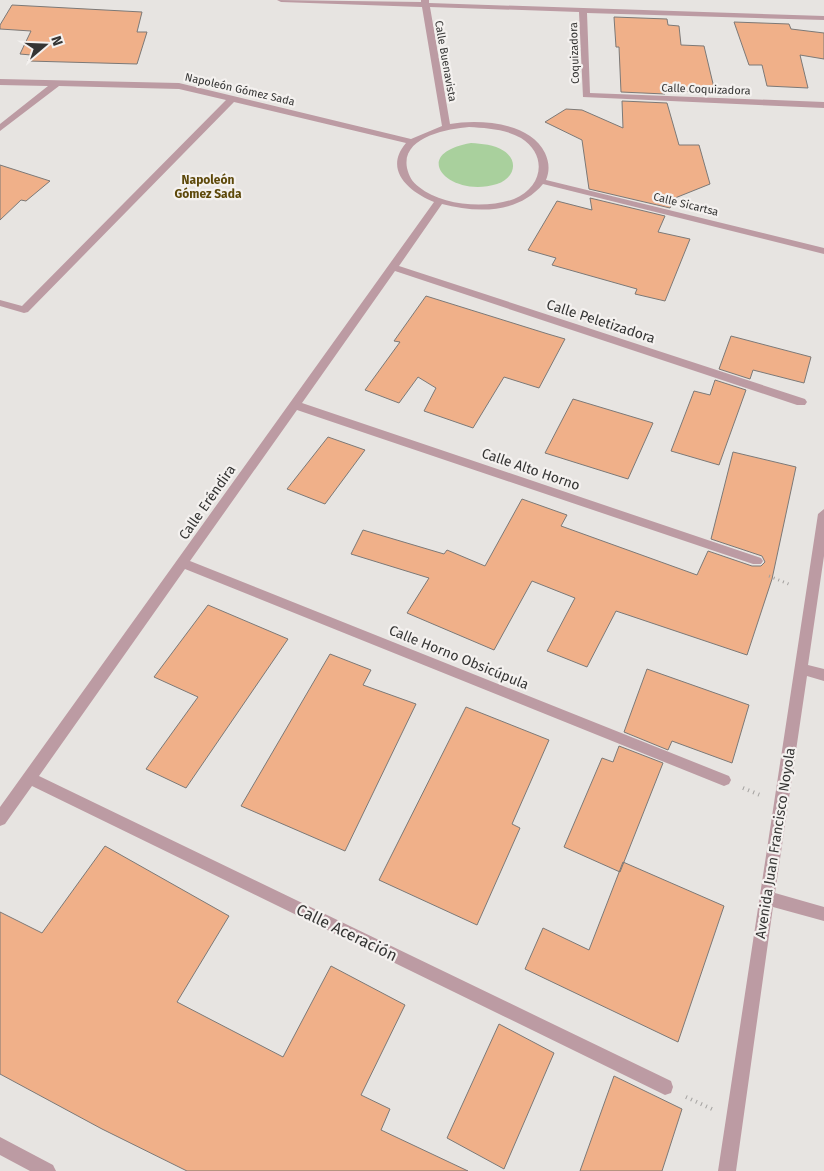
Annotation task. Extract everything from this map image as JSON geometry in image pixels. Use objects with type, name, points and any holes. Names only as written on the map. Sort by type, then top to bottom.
[{"type":"street","points":[[281,0],[425,3],[584,11],[824,18]]},
{"type":"street","name":"Calle Buenavista","points":[[425,3],[446,126]]},
{"type":"street","name":"Coquizadora","points":[[584,11],[586,95]]},
{"type":"street","name":"Napoleón Gómez Sada","points":[[0,82],[178,86],[412,142]]},
{"type":"street","points":[[0,128],[57,83]]},
{"type":"street","name":"Calle Coquizadora","points":[[586,95],[824,105]]},
{"type":"street","points":[[0,303],[24,310],[232,99]]},
{"type":"street","points":[[468,124],[492,125],[513,131],[530,141],[542,153],[545,167],[541,181],[530,193],[510,202],[487,207],[471,207],[439,202],[420,193],[407,181],[402,168],[404,154],[412,142],[427,133],[446,126],[468,124]]},
{"type":"street","name":"Calle Sicartsa","points":[[541,181],[824,251]]},
{"type":"street","name":"Calle Eréndira","points":[[0,819],[439,202]]},
{"type":"street","name":"Calle Peletizadora","points":[[392,267],[801,402]]},
{"type":"street","name":"Calle Alto Horno","points":[[294,405],[757,561]]},
{"type":"street","name":"Avenida Juan Francisco Noyola","points":[[726,1171],[824,514]]},
{"type":"street","name":"Calle Horno Obsicúpula","points":[[182,563],[724,780]]},
{"type":"street","points":[[801,669],[824,675]]},
{"type":"street","name":"Calle Aceración","points":[[29,778],[665,1087]]},
{"type":"street","points":[[766,898],[824,914]]},
{"type":"street","points":[[0,1146],[47,1171]]},
{"type":"path","points":[[724,780],[781,803]]},
{"type":"path","points":[[665,1087],[734,1119]]},
{"type":"green space","points":[[471,143],[496,147],[509,155],[513,165],[512,170],[503,182],[480,187],[464,185],[451,181],[442,173],[439,165],[441,156],[452,149]]},
{"type":"building","points":[[12,5],[142,12],[137,32],[147,32],[137,64],[28,61],[31,55],[20,54],[31,31],[0,29],[0,25]]},
{"type":"building","points":[[614,17],[667,19],[668,25],[679,26],[681,45],[704,46],[715,92],[664,91],[665,94],[621,92],[619,47],[616,47]]},
{"type":"building","points":[[734,22],[789,24],[791,29],[824,33],[824,59],[800,55],[808,88],[767,86],[762,65],[749,65]]},
{"type":"building","points":[[622,101],[667,103],[679,145],[699,145],[710,184],[675,198],[670,208],[589,189],[582,140],[545,122],[566,109],[582,110],[623,128]]},
{"type":"building","points":[[0,165],[50,181],[26,201],[21,200],[0,220]]},
{"type":"building","points":[[590,198],[665,216],[658,232],[690,239],[665,301],[635,294],[637,289],[552,265],[556,258],[528,250],[557,201],[592,210]]},
{"type":"building","points":[[426,296],[565,339],[539,388],[504,377],[473,428],[424,411],[436,388],[418,377],[399,403],[365,390],[400,342],[394,341]]},
{"type":"building","points":[[731,336],[811,357],[804,383],[753,370],[750,379],[719,369]]},
{"type":"building","points":[[715,380],[746,390],[719,465],[671,451],[694,391],[710,395]]},
{"type":"building","points":[[573,399],[653,423],[628,479],[545,453]]},
{"type":"building","points":[[328,437],[365,450],[325,504],[287,489]]},
{"type":"building","points":[[733,452],[796,467],[772,579],[747,655],[616,611],[587,667],[547,651],[575,598],[532,581],[494,650],[407,613],[429,578],[351,554],[363,530],[444,554],[447,550],[485,566],[522,499],[567,515],[561,526],[697,575],[708,551],[752,566],[761,566],[765,562],[762,556],[711,539]]},
{"type":"building","points":[[208,605],[288,639],[186,788],[146,769],[198,697],[154,677]]},
{"type":"building","points":[[330,654],[371,670],[363,685],[416,704],[345,851],[241,806]]},
{"type":"building","points":[[647,669],[749,705],[732,763],[672,741],[668,750],[624,732]]},
{"type":"building","points":[[466,707],[549,740],[512,824],[520,828],[477,925],[379,880]]},
{"type":"building","points":[[619,746],[663,763],[620,872],[564,847],[602,758],[613,762]]},
{"type":"building","points":[[105,846],[229,916],[177,1002],[283,1057],[331,966],[405,1005],[361,1095],[390,1109],[381,1130],[468,1171],[187,1171],[102,1129],[0,1074],[0,912],[42,933]]},
{"type":"building","points":[[623,862],[724,906],[678,1042],[525,969],[543,928],[589,950]]},
{"type":"building","points":[[499,1024],[554,1053],[504,1169],[447,1138]]},
{"type":"building","points":[[614,1076],[682,1109],[662,1171],[580,1171]]},
{"type":"district","name":"Napoleón Gómez Sada","points":[[208,187]]}]
